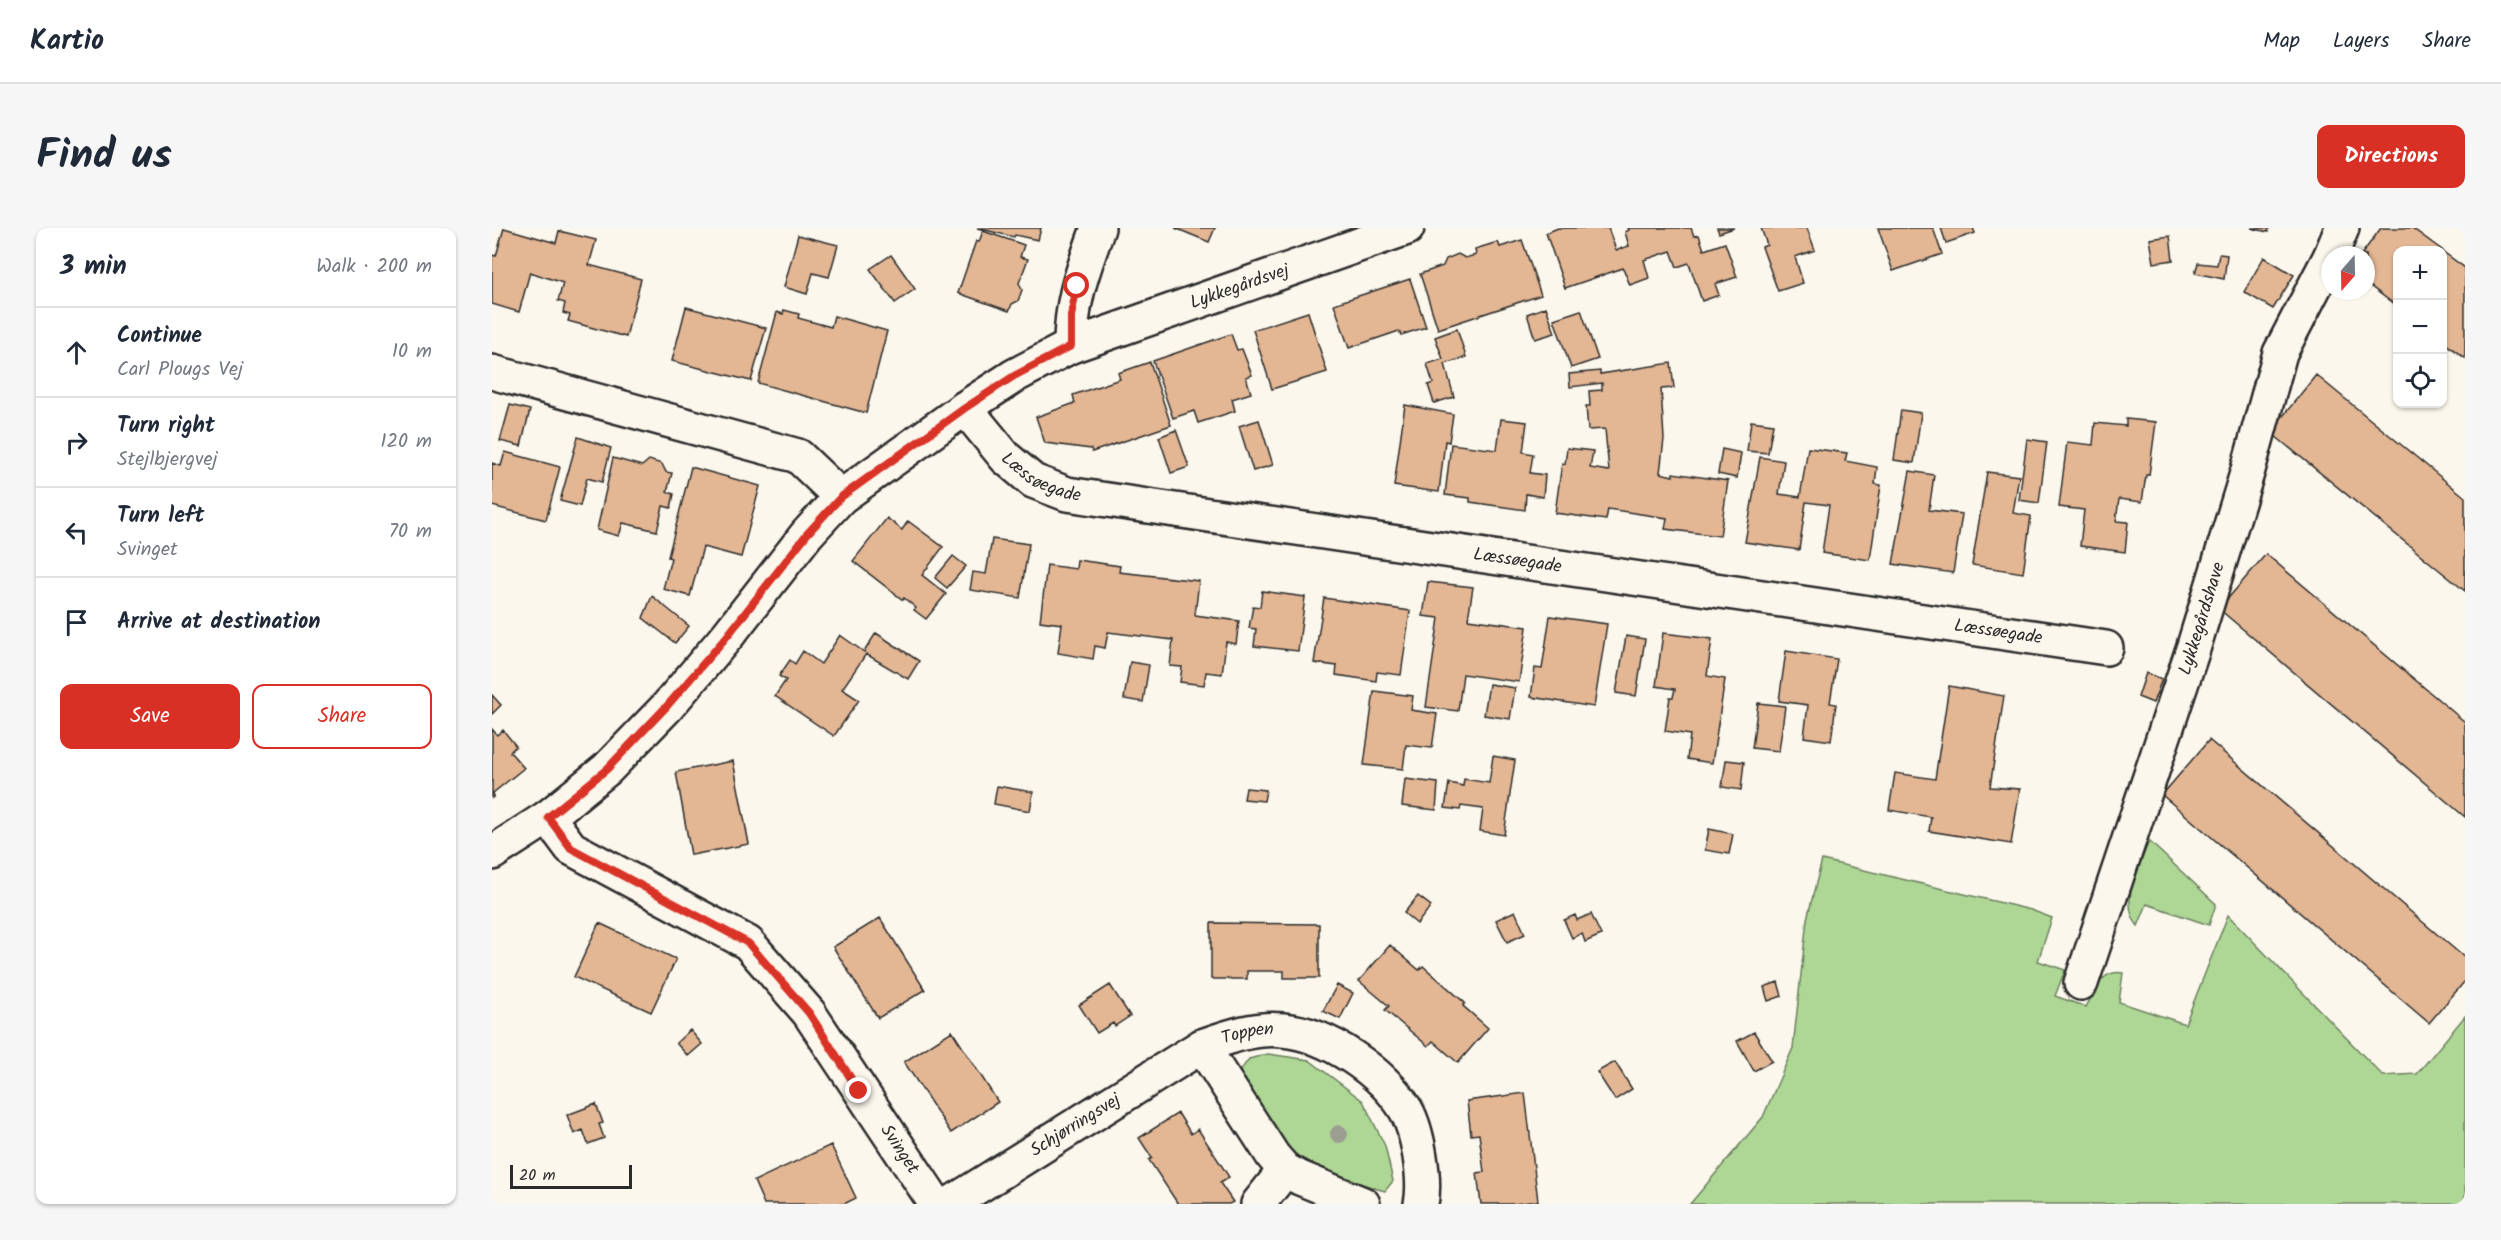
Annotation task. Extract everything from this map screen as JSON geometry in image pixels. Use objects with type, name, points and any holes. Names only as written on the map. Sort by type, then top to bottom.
[{"type":"street","points":[[1071,346],[1071,316],[1077,286],[1098,228]]},
{"type":"street","name":"Lykkegårdsvej","points":[[492,853],[548,817],[607,769],[667,706],[728,635],[807,534],[841,497],[965,408],[1014,376],[1071,346],[1407,228]]},
{"type":"street","name":"Lykkegårdshave","points":[[2334,246],[2342,228]]},
{"type":"street","name":"Lykkegårdshave","points":[[2081,983],[2193,650],[2248,470],[2280,353],[2321,273]]},
{"type":"street","points":[[492,372],[798,456],[841,497]]},
{"type":"street","name":"Læssøegade","points":[[965,408],[1006,458],[1033,481],[1067,494],[2106,648]]},
{"type":"street","name":"Svinget","points":[[548,817],[571,848],[748,943],[809,1013],[936,1204]]},
{"type":"street","name":"Toppen","points":[[1363,1204],[1300,1179],[1285,1170],[1273,1156],[1202,1046],[1246,1031],[1283,1030],[1320,1040],[1357,1060],[1378,1077],[1406,1111],[1423,1167],[1421,1204]]},
{"type":"street","name":"Schjørringsvej","points":[[950,1204],[1202,1046]]},
{"type":"street","points":[[1258,1204],[1285,1170]]},
{"type":"green space","points":[[2149,841],[2216,904],[2209,925],[2147,904],[2138,926],[2132,917],[2130,895]]},
{"type":"green space","points":[[1822,860],[2031,910],[2052,918],[2038,961],[2065,970],[2055,996],[2086,1007],[2104,978],[2115,973],[2123,973],[2119,1002],[2185,1024],[2228,915],[2383,1076],[2417,1074],[2465,1016],[2465,1204],[1690,1204],[1763,1117],[1793,1048],[1807,919]]},
{"type":"green space","points":[[1268,1054],[1309,1060],[1363,1101],[1385,1146],[1393,1181],[1385,1191],[1343,1178],[1305,1161],[1270,1128],[1253,1100],[1240,1071],[1249,1059]]},
{"type":"building","points":[[504,228],[556,243],[559,231],[596,240],[589,265],[641,279],[626,337],[568,321],[570,315],[563,313],[565,303],[558,301],[563,283],[530,272],[519,312],[492,304],[492,255],[496,256]]},
{"type":"building","points":[[977,228],[1041,228],[1038,240]]},
{"type":"building","points":[[1175,228],[1215,228],[1209,242]]},
{"type":"building","points":[[1558,228],[1608,228],[1616,250],[1629,246],[1625,232],[1629,230],[1628,228],[1691,228],[1694,236],[1699,235],[1704,250],[1725,243],[1737,277],[1715,284],[1719,295],[1702,301],[1689,263],[1677,267],[1671,251],[1644,260],[1649,278],[1630,285],[1623,268],[1565,288],[1546,233]]},
{"type":"building","points":[[1717,228],[1734,228],[1719,233]]},
{"type":"building","points":[[1761,228],[1807,228],[1815,250],[1795,257],[1803,283],[1778,291],[1762,247],[1767,245]]},
{"type":"building","points":[[1878,228],[1933,228],[1942,254],[1893,271]]},
{"type":"building","points":[[1941,228],[1973,228],[1975,233],[1946,243]]},
{"type":"building","points":[[2251,228],[2269,228],[2268,232]]},
{"type":"building","points":[[2381,228],[2412,228],[2437,246],[2393,246],[2393,303],[2375,290],[2375,246],[2368,246]]},
{"type":"building","points":[[983,231],[1024,245],[1020,257],[1028,259],[1019,283],[1022,290],[1018,301],[1012,304],[1009,311],[958,293],[976,241],[979,242]]},
{"type":"building","points":[[798,235],[838,245],[829,277],[813,273],[807,294],[784,287]]},
{"type":"building","points":[[2170,236],[2173,260],[2154,263],[2150,239]]},
{"type":"building","points":[[1522,240],[1541,295],[1438,329],[1420,274],[1443,266],[1446,259],[1458,254],[1465,258],[1476,255],[1475,249],[1498,242],[1500,247]]},
{"type":"building","points":[[2219,254],[2227,255],[2224,279],[2195,273],[2198,263],[2217,265]]},
{"type":"building","points":[[891,255],[915,289],[895,303],[870,269]]},
{"type":"building","points":[[2447,255],[2465,268],[2465,358],[2447,345]]},
{"type":"building","points":[[2264,257],[2294,275],[2273,309],[2244,292]]},
{"type":"building","points":[[1410,279],[1426,327],[1401,335],[1399,331],[1349,348],[1334,304]]},
{"type":"building","points":[[686,307],[766,328],[751,381],[672,361]]},
{"type":"building","points":[[1546,307],[1555,333],[1535,339],[1527,314]]},
{"type":"building","points":[[784,310],[799,314],[798,318],[831,327],[834,316],[887,331],[866,413],[758,383],[777,312],[783,314]]},
{"type":"building","points":[[1581,310],[1598,359],[1571,368],[1554,319]]},
{"type":"building","points":[[1308,312],[1327,372],[1272,389],[1253,330]]},
{"type":"building","points":[[1457,329],[1466,357],[1445,364],[1454,397],[1434,403],[1428,385],[1433,383],[1427,364],[1443,359],[1435,337]]},
{"type":"building","points":[[1231,334],[1237,350],[1242,349],[1252,375],[1246,377],[1251,393],[1232,399],[1235,411],[1198,423],[1194,411],[1173,418],[1153,361]]},
{"type":"building","points":[[1150,362],[1171,425],[1092,452],[1091,449],[1045,443],[1036,417],[1075,403],[1073,395],[1120,379],[1118,373]]},
{"type":"building","points":[[1671,363],[1674,388],[1661,389],[1664,439],[1660,473],[1728,481],[1720,536],[1665,529],[1667,518],[1608,509],[1606,520],[1555,513],[1562,463],[1565,464],[1567,448],[1593,451],[1590,468],[1609,471],[1605,429],[1588,430],[1586,406],[1590,406],[1589,391],[1602,390],[1602,383],[1570,387],[1569,374],[1600,371],[1600,374]]},
{"type":"building","points":[[2316,375],[2465,497],[2465,591],[2270,432]]},
{"type":"building","points":[[510,405],[530,410],[521,446],[500,441]]},
{"type":"building","points":[[1405,405],[1453,414],[1449,442],[1445,441],[1439,492],[1394,486]]},
{"type":"building","points":[[1901,410],[1921,413],[1914,463],[1894,460]]},
{"type":"building","points":[[1501,419],[1527,422],[1523,452],[1533,454],[1530,473],[1545,475],[1543,497],[1526,494],[1525,510],[1470,502],[1470,498],[1445,495],[1451,444],[1497,450]]},
{"type":"building","points":[[2126,419],[2156,422],[2149,475],[2146,475],[2142,502],[2119,499],[2116,521],[2128,522],[2125,552],[2080,546],[2084,510],[2059,507],[2067,442],[2093,445],[2095,423],[2126,426]]},
{"type":"building","points":[[1259,420],[1273,465],[1253,471],[1239,426]]},
{"type":"building","points":[[1751,421],[1773,424],[1768,453],[1747,451]]},
{"type":"building","points":[[1176,430],[1189,467],[1171,473],[1159,437]]},
{"type":"building","points":[[578,437],[611,448],[602,482],[587,478],[580,506],[560,501]]},
{"type":"building","points":[[2027,439],[2047,442],[2039,503],[2019,500]]},
{"type":"building","points":[[1808,448],[1847,453],[1845,461],[1877,467],[1875,484],[1881,485],[1870,560],[1822,553],[1829,505],[1806,502],[1799,550],[1745,542],[1760,457],[1784,461],[1779,494],[1800,497]]},
{"type":"building","points":[[1722,449],[1741,453],[1737,478],[1718,474]]},
{"type":"building","points":[[505,452],[560,467],[546,520],[492,506],[492,463],[501,466]]},
{"type":"building","points":[[613,458],[642,466],[649,460],[662,464],[666,472],[672,473],[667,492],[674,494],[671,508],[663,506],[657,531],[623,523],[619,536],[597,530]]},
{"type":"building","points":[[691,467],[760,486],[741,557],[703,547],[690,596],[663,589],[671,558],[668,557]]},
{"type":"building","points":[[1910,471],[1934,475],[1929,510],[1962,514],[1953,573],[1893,564]]},
{"type":"building","points":[[1987,472],[2019,476],[2013,513],[2031,516],[2023,573],[1972,565]]},
{"type":"building","points":[[887,518],[902,530],[908,521],[943,547],[922,575],[946,594],[926,619],[904,598],[903,600],[853,561]]},
{"type":"building","points":[[992,539],[1029,544],[1020,598],[970,590],[973,572],[986,574]]},
{"type":"building","points":[[2266,554],[2465,722],[2465,817],[2219,609]]},
{"type":"building","points":[[953,556],[966,566],[947,588],[935,578]]},
{"type":"building","points":[[1077,560],[1120,566],[1119,572],[1199,581],[1195,615],[1239,621],[1236,644],[1226,642],[1222,674],[1206,672],[1204,685],[1180,682],[1182,667],[1170,666],[1173,640],[1108,632],[1105,648],[1095,646],[1093,659],[1058,653],[1062,624],[1040,621],[1047,565],[1076,569]]},
{"type":"building","points":[[1428,582],[1473,587],[1468,619],[1527,627],[1519,682],[1463,674],[1458,711],[1426,707],[1439,618],[1423,616]]},
{"type":"building","points":[[1262,591],[1305,597],[1298,651],[1254,646],[1256,629],[1249,628],[1253,606],[1260,607]]},
{"type":"building","points":[[652,596],[689,626],[675,643],[643,618]]},
{"type":"building","points":[[1324,598],[1410,611],[1401,675],[1377,672],[1376,681],[1336,675],[1337,666],[1314,663]]},
{"type":"building","points":[[1550,616],[1607,624],[1594,707],[1531,697],[1535,668],[1542,669]]},
{"type":"building","points":[[876,633],[919,661],[908,679],[866,654],[842,689],[859,700],[834,736],[775,696],[786,680],[779,676],[790,660],[795,664],[803,651],[821,664],[840,635],[864,652]]},
{"type":"building","points":[[1663,633],[1712,639],[1707,676],[1725,679],[1712,763],[1687,759],[1690,735],[1665,731],[1670,697],[1673,697],[1675,689],[1656,686]]},
{"type":"building","points":[[1626,636],[1645,639],[1636,696],[1616,693]]},
{"type":"building","points":[[1786,651],[1837,659],[1830,703],[1836,704],[1831,741],[1804,737],[1808,705],[1779,701]]},
{"type":"building","points":[[1130,662],[1149,665],[1143,702],[1124,699]]},
{"type":"building","points":[[2146,673],[2162,679],[2153,703],[2138,697]]},
{"type":"building","points":[[1489,684],[1515,688],[1510,719],[1484,715]]},
{"type":"building","points":[[1949,686],[2004,696],[1990,787],[2020,789],[2011,844],[1929,831],[1931,817],[1889,810],[1895,773],[1935,779]]},
{"type":"building","points":[[1374,691],[1413,696],[1411,710],[1437,714],[1432,748],[1406,745],[1403,769],[1364,765]]},
{"type":"building","points":[[492,695],[501,705],[492,714]]},
{"type":"building","points":[[1758,703],[1785,706],[1779,751],[1752,748]]},
{"type":"building","points":[[492,729],[497,735],[503,730],[516,746],[510,752],[524,768],[493,793],[492,798]]},
{"type":"building","points":[[2209,740],[2465,958],[2465,981],[2429,1023],[2162,795]]},
{"type":"building","points":[[1493,756],[1515,760],[1504,835],[1480,831],[1483,809],[1461,806],[1460,810],[1445,808],[1449,783],[1463,786],[1464,779],[1489,783]]},
{"type":"building","points":[[1726,760],[1744,762],[1741,790],[1722,787]]},
{"type":"building","points":[[733,761],[749,844],[691,855],[676,772]]},
{"type":"building","points":[[1405,779],[1438,783],[1436,810],[1402,806]]},
{"type":"building","points":[[997,786],[1033,792],[1030,811],[994,804]]},
{"type":"building","points":[[1246,788],[1266,790],[1264,801],[1244,799]]},
{"type":"building","points":[[1709,829],[1733,834],[1729,854],[1705,850]]},
{"type":"building","points":[[1418,896],[1431,906],[1417,924],[1404,913]]},
{"type":"building","points":[[1515,911],[1525,934],[1507,942],[1496,920]]},
{"type":"building","points":[[1591,914],[1601,935],[1585,942],[1582,933],[1572,938],[1564,920],[1575,915],[1577,920]]},
{"type":"building","points":[[880,918],[925,990],[878,1018],[833,947]]},
{"type":"building","points":[[599,923],[676,959],[651,1012],[574,977]]},
{"type":"building","points":[[1211,923],[1319,924],[1319,978],[1284,978],[1284,971],[1247,971],[1247,979],[1211,979]]},
{"type":"building","points":[[1390,945],[1419,970],[1423,966],[1465,1003],[1463,1006],[1488,1028],[1458,1063],[1433,1041],[1428,1046],[1385,1010],[1389,1006],[1359,981]]},
{"type":"building","points":[[1778,982],[1782,996],[1768,1001],[1764,987]]},
{"type":"building","points":[[1110,985],[1130,1016],[1115,1026],[1113,1023],[1097,1033],[1079,1005]]},
{"type":"building","points":[[1337,985],[1353,993],[1340,1019],[1323,1011]]},
{"type":"building","points":[[690,1030],[702,1044],[688,1056],[676,1043]]},
{"type":"building","points":[[952,1031],[998,1102],[951,1133],[904,1062]]},
{"type":"building","points":[[1754,1032],[1772,1061],[1754,1071],[1737,1041]]},
{"type":"building","points":[[1615,1062],[1632,1089],[1615,1100],[1597,1072]]},
{"type":"building","points":[[1525,1093],[1538,1201],[1481,1204],[1477,1173],[1484,1172],[1479,1134],[1471,1135],[1467,1101]]},
{"type":"building","points":[[596,1104],[603,1123],[599,1124],[604,1138],[588,1144],[583,1130],[574,1134],[567,1115]]},
{"type":"building","points":[[1178,1113],[1191,1134],[1198,1129],[1229,1177],[1220,1183],[1233,1202],[1229,1204],[1178,1204],[1149,1160],[1152,1158],[1139,1138]]},
{"type":"building","points":[[831,1145],[856,1198],[844,1204],[764,1204],[754,1181]]},
{"type":"route","points":[[859,1091],[809,1013],[748,943],[571,848],[548,817],[607,769],[667,706],[728,635],[807,534],[841,497],[890,459],[965,408],[1014,376],[1071,346],[1071,316],[1077,286]]}]
